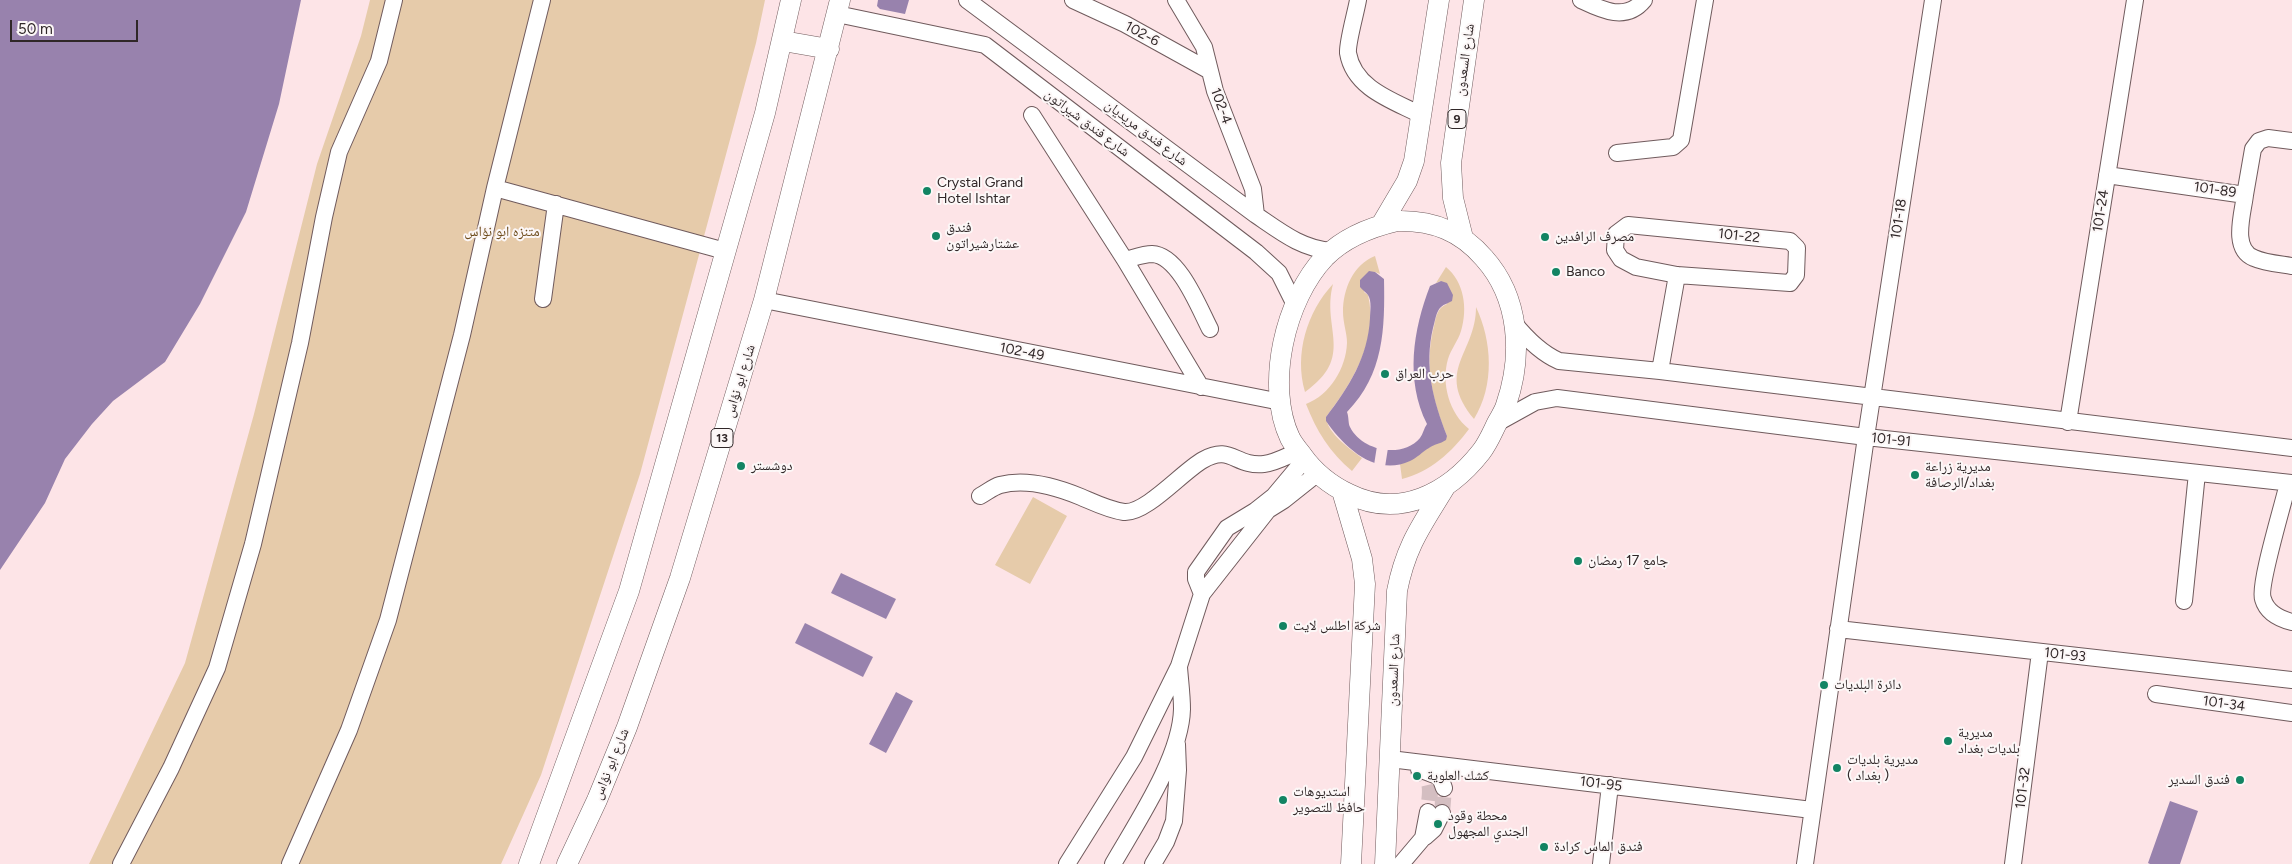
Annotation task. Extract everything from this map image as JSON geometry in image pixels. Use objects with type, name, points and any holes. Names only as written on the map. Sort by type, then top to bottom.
[{"type":"main road","points":[[529,864],[629,591],[764,113],[783,41],[791,0]]},
{"type":"main road","points":[[1381,225],[1406,181],[1414,161],[1439,0]]},
{"type":"main road","name":"شارع السعدون","points":[[1463,238],[1453,198],[1451,163],[1474,0]]},
{"type":"main road","name":"شارع ابو نؤاس","points":[[567,864],[597,800],[654,653],[689,550],[764,300],[839,7]]},
{"type":"main road","points":[[783,41],[829,49]]},
{"type":"main road","points":[[1397,222],[1432,223],[1463,238],[1476,249],[1497,274],[1510,303],[1514,323],[1516,355],[1506,408],[1481,452],[1458,477],[1445,487],[1415,500],[1380,505],[1361,500],[1342,491],[1308,461],[1290,439],[1281,402],[1280,370],[1282,352],[1295,305],[1315,270],[1332,251],[1354,236],[1381,225],[1397,222]]},
{"type":"main road","name":"شارع السعدون","points":[[1385,864],[1397,591],[1402,567],[1410,545],[1445,487]]},
{"type":"main road","points":[[1342,491],[1358,543],[1365,584],[1351,864]]},
{"type":"street","points":[[121,864],[171,768],[217,668],[255,534],[300,343],[324,217],[339,152],[378,61],[394,0]]},
{"type":"street","points":[[290,864],[348,730],[388,620],[459,344],[495,188],[542,0]]},
{"type":"street","name":"شارع فندق مريديان","points":[[967,0],[1292,240],[1310,248],[1332,251]]},
{"type":"street","name":"102-6","points":[[1073,0],[1104,6],[1210,70]]},
{"type":"street","name":"102-4","points":[[1176,0],[1204,47],[1215,91],[1253,190],[1256,215]]},
{"type":"street","points":[[1358,0],[1348,52],[1358,76],[1374,92],[1421,115]]},
{"type":"street","points":[[1581,0],[1610,13],[1637,8],[1644,0]]},
{"type":"street","name":"101-18","points":[[1805,864],[1866,437],[1933,0]]},
{"type":"street","name":"101-24","points":[[2068,422],[2135,0]]},
{"type":"street","points":[[1617,153],[1673,147],[1681,140],[1700,1]]},
{"type":"street","name":"شارع فندق شيراتون","points":[[839,7],[985,45],[1256,252],[1279,272],[1295,305]]},
{"type":"street","points":[[985,45],[999,24]]},
{"type":"street","points":[[1032,115],[1125,260],[1201,387]]},
{"type":"street","points":[[2246,195],[2253,149],[2259,140],[2268,138],[2292,141]]},
{"type":"street","name":"101-89","points":[[2107,174],[2246,195],[2240,242],[2245,253],[2254,259],[2292,266]]},
{"type":"street","points":[[1186,199],[1202,175]]},
{"type":"street","points":[[495,188],[725,251]]},
{"type":"street","points":[[543,298],[556,204]]},
{"type":"street","name":"101-22","points":[[1628,225],[1790,241],[1797,248],[1796,275],[1790,283],[1677,275],[1636,267],[1621,260],[1614,250],[1616,234],[1628,225]]},
{"type":"street","points":[[1125,260],[1152,254],[1166,258],[1177,268],[1210,329]]},
{"type":"street","points":[[1660,371],[1677,275]]},
{"type":"street","name":"102-49","points":[[764,300],[1281,402]]},
{"type":"street","points":[[1514,323],[1536,346],[1559,361],[1660,371],[2292,448]]},
{"type":"street","name":"101-91","points":[[1497,423],[1535,402],[1557,398],[1866,437],[2290,483]]},
{"type":"street","points":[[980,496],[998,485],[1031,482],[1078,496],[1104,507],[1127,512],[1147,504],[1202,460],[1219,453],[1226,454],[1244,464],[1308,461]]},
{"type":"street","points":[[1067,864],[1134,757],[1179,666],[1202,594],[1258,514],[1308,461]]},
{"type":"street","points":[[2184,601],[2197,473]]},
{"type":"street","points":[[2290,483],[2263,581],[2262,599],[2271,612],[2281,619],[2292,622]]},
{"type":"street","points":[[1202,594],[1196,575],[1197,568],[1226,528],[1258,514]]},
{"type":"street","name":"101-93","points":[[1838,629],[2292,680]]},
{"type":"street","name":"101-32","points":[[2013,864],[2040,652]]},
{"type":"street","points":[[1113,864],[1156,789],[1176,737],[1182,711],[1179,666]]},
{"type":"street","name":"101-34","points":[[2156,694],[2292,713]]},
{"type":"street","points":[[1153,864],[1166,842],[1174,821],[1178,770],[1176,737]]},
{"type":"street","points":[[1390,759],[1436,775],[1440,778],[1444,788]]},
{"type":"street","name":"101-95","points":[[1390,759],[1812,810]]},
{"type":"street","points":[[1601,864],[1610,785]]},
{"type":"street","points":[[1401,864],[1423,838],[1435,812]]},
{"type":"green space","name":"متنزه ابو نؤاس","points":[[370,0],[765,0],[756,43],[640,474],[541,775],[501,864],[89,864],[185,663],[254,414],[317,164],[361,36]]},
{"type":"green space","points":[[1375,256],[1380,274],[1375,272],[1364,292],[1368,295],[1370,312],[1370,328],[1366,344],[1354,375],[1326,417],[1330,429],[1335,435],[1362,458],[1352,471],[1337,457],[1324,440],[1306,404],[1322,394],[1335,380],[1340,371],[1344,362],[1347,343],[1343,303],[1347,287],[1361,265]]},
{"type":"green space","points":[[1446,267],[1461,288],[1464,313],[1460,335],[1448,359],[1446,387],[1456,415],[1469,429],[1440,460],[1412,476],[1402,479],[1400,464],[1447,436],[1437,409],[1430,368],[1431,340],[1435,319],[1439,310],[1447,304],[1441,281],[1436,283]]},
{"type":"green space","points":[[1333,284],[1330,300],[1334,341],[1333,354],[1329,366],[1320,379],[1305,392],[1301,363],[1305,334],[1316,307]]},
{"type":"green space","points":[[1476,307],[1485,334],[1489,363],[1485,392],[1481,406],[1474,419],[1463,402],[1457,387],[1457,374],[1474,323]]},
{"type":"green space","points":[[1033,497],[1067,516],[1030,584],[995,565]]},
{"type":"shaded area","points":[[0,0],[301,0],[279,104],[246,212],[200,304],[165,362],[113,401],[92,424],[65,459],[45,503],[0,570]]},
{"type":"shaded area","points":[[878,0],[909,0],[905,14],[880,9],[877,6]]},
{"type":"shaded area","points":[[1369,271],[1375,272],[1384,279],[1384,316],[1380,350],[1369,382],[1347,412],[1349,425],[1356,435],[1363,442],[1373,447],[1393,450],[1403,449],[1412,445],[1420,438],[1427,424],[1420,407],[1414,373],[1414,355],[1419,320],[1430,286],[1441,281],[1447,283],[1453,295],[1452,301],[1442,306],[1437,314],[1430,342],[1429,356],[1431,383],[1447,436],[1446,440],[1431,447],[1413,460],[1397,465],[1385,465],[1362,457],[1333,431],[1326,421],[1326,417],[1350,383],[1366,346],[1370,303],[1368,295],[1360,287],[1360,280]]},
{"type":"shaded area","points":[[841,573],[896,599],[886,619],[831,593]]},
{"type":"shaded area","points":[[805,623],[873,657],[863,677],[795,643]]},
{"type":"shaded area","points":[[896,692],[913,701],[886,753],[869,744]]},
{"type":"shaded area","points":[[2170,801],[2198,811],[2180,864],[2150,864],[2148,863]]},
{"type":"pier","points":[[1377,446],[1388,448],[1385,467],[1374,465]]},
{"type":"tunnel","points":[[1414,767],[1425,776],[1430,786],[1428,812]]},
{"type":"tunnel","points":[[1442,813],[1444,788]]},
{"type":"place","name":"Crystal Grand Hotel Ishtar","points":[[927,191]]},
{"type":"place","name":"فندق عشتارشيراتون","points":[[936,236]]},
{"type":"place","name":"مصرف الرافدين","points":[[1545,237]]},
{"type":"place","name":"Banco","points":[[1556,272]]},
{"type":"place","name":"حرب العراق","points":[[1385,374]]},
{"type":"place","name":"دوشستر","points":[[741,466]]},
{"type":"place","name":"مديرية زراعة بغداد/الرصافة","points":[[1915,475]]},
{"type":"place","name":"جامع 17 رمضان","points":[[1578,561]]},
{"type":"place","name":"شركة اطلس لايت","points":[[1283,626]]},
{"type":"place","name":"دائرة البلديات","points":[[1824,685]]},
{"type":"place","name":"مديرية بلديات بغداد","points":[[1948,741]]},
{"type":"place","name":"مديرية بلديات ( بغداد )","points":[[1837,768]]},
{"type":"place","name":"كشك العلوية","points":[[1417,776]]},
{"type":"place","name":"فندق السدير","points":[[2240,780]]},
{"type":"place","name":"استديوهات حافظ للتصوير","points":[[1283,800]]},
{"type":"place","name":"محطة وقود الجندي المجهول","points":[[1438,824]]},
{"type":"place","name":"فندق الماس كرادة","points":[[1544,847]]}]
